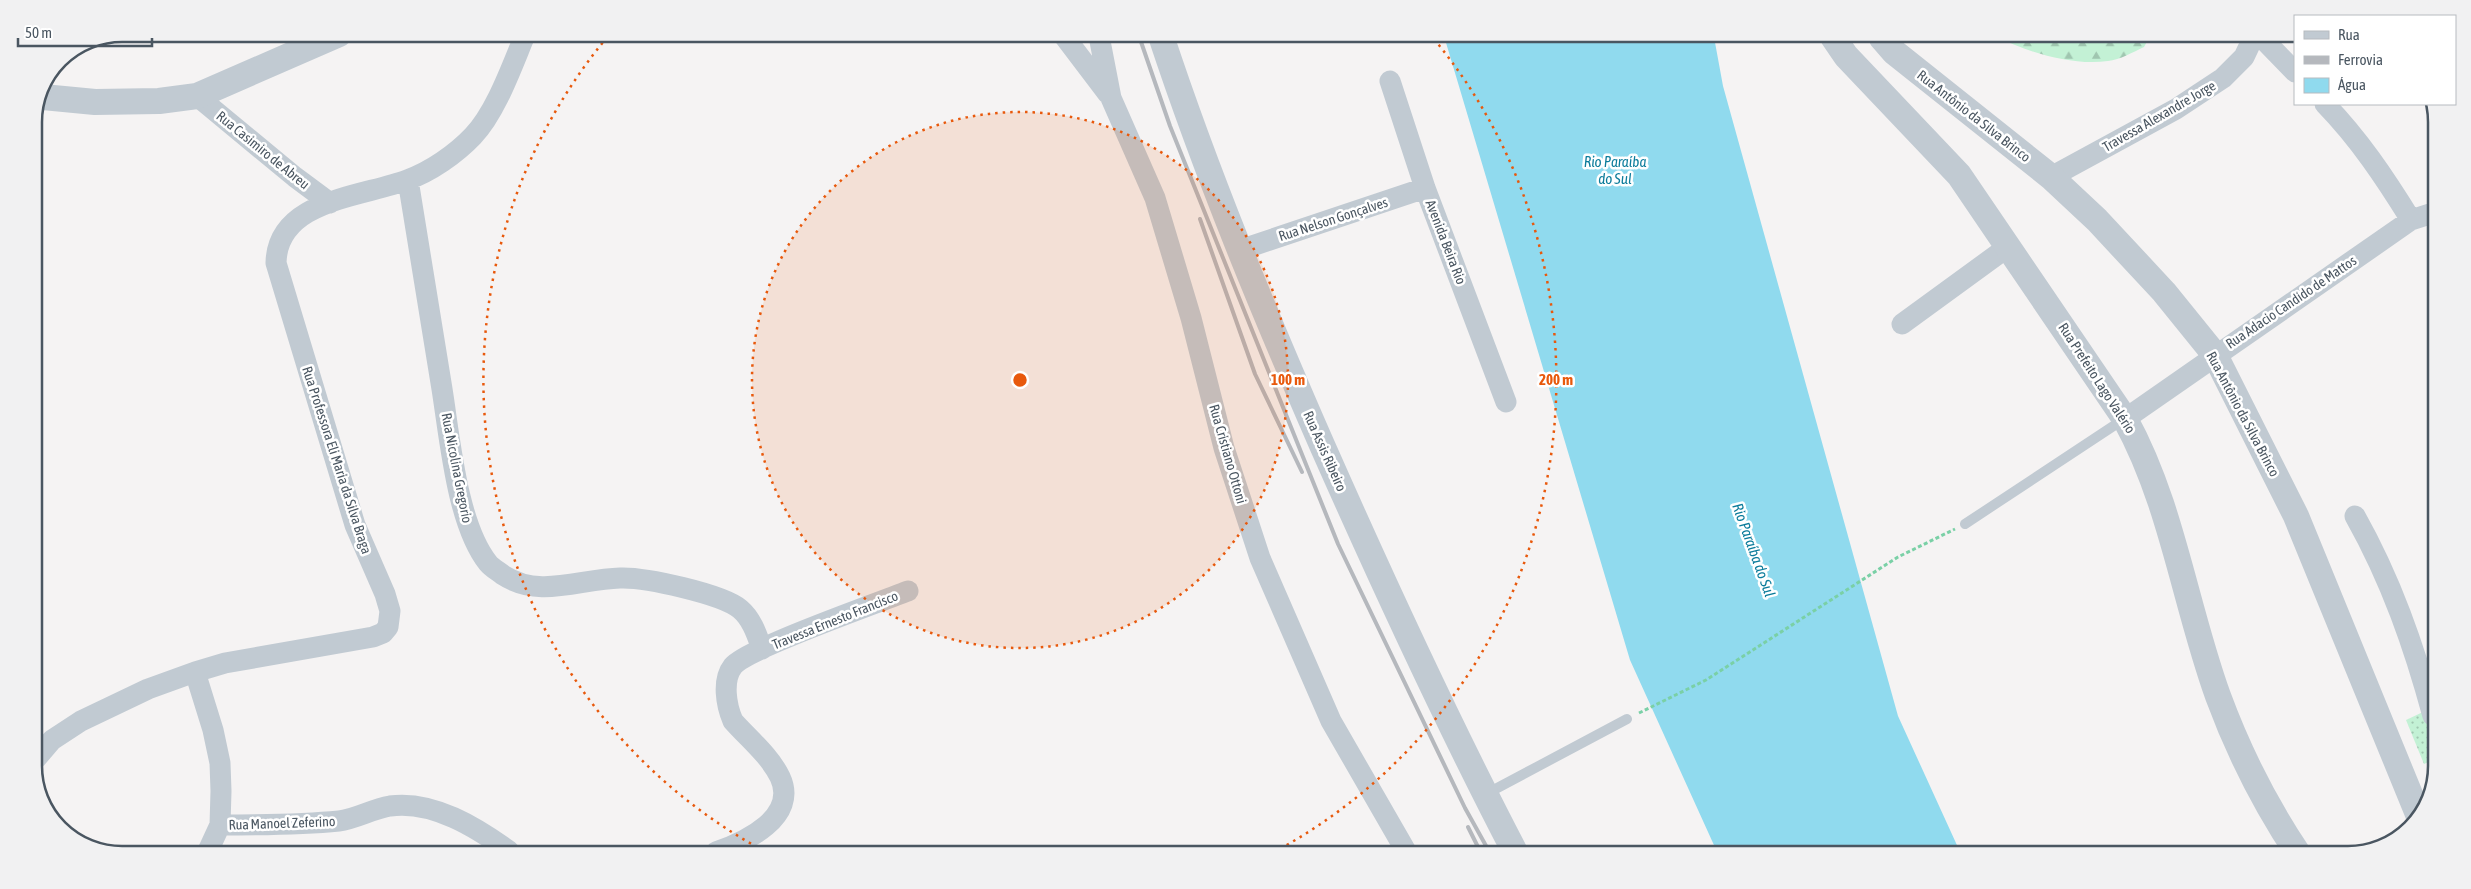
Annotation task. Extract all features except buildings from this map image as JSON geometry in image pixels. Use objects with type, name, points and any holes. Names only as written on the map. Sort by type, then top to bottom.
[{"type":"street","points":[[47,97],[95,102],[159,101],[197,96],[321,42]]},
{"type":"street","points":[[330,203],[408,180],[434,166],[473,136],[488,117],[522,42]]},
{"type":"street","points":[[1069,42],[1111,98]]},
{"type":"street","name":"Rua Cristiano Ottoni","points":[[1101,42],[1111,98],[1154,198],[1190,318],[1224,448],[1260,558],[1331,721],[1403,846]]},
{"type":"street","name":"Rua Assis Ribeiro","points":[[1163,42],[1189,121],[1282,353],[1372,557],[1512,846]]},
{"type":"street","name":"Rua Prefeito Lago Valério","points":[[1836,42],[1846,56],[1959,175],[2125,419],[2138,442],[2155,487],[2224,713],[2239,749],[2272,815],[2293,846]]},
{"type":"street","name":"Rua Antônio da Silva Brinco","points":[[1885,42],[1894,52],[2051,177],[2097,220],[2157,285],[2215,355],[2296,516],[2416,809]]},
{"type":"street","name":"Travessa Alexandre Jorge","points":[[2051,177],[2176,108],[2223,78],[2244,56],[2251,42]]},
{"type":"street","points":[[2266,42],[2294,71]]},
{"type":"street","name":"Avenida Beira Rio","points":[[1390,81],[1425,188],[1506,402]]},
{"type":"street","name":"Rua Casimiro de Abreu","points":[[197,96],[295,177],[330,203]]},
{"type":"street","points":[[2326,105],[2348,128],[2377,165],[2411,220]]},
{"type":"street","name":"Rua Nicolina Gregorio","points":[[408,180],[451,445],[466,522],[477,548],[489,566],[515,583],[530,587],[557,587],[620,578],[669,584],[712,597],[741,610],[752,624],[762,649]]},
{"type":"street","name":"Rua Nelson Gonçalves","points":[[1240,250],[1425,188]]},
{"type":"street","name":"Rua Professora Eli Maria da Silva Braga","points":[[43,751],[52,740],[81,721],[148,689],[194,672],[225,663],[356,642],[383,633],[388,627],[390,611],[385,594],[355,525],[276,263],[280,239],[296,220],[330,203]]},
{"type":"street","name":"Rua Adacio Candido de Mattos","points":[[2125,419],[2411,220],[2428,215]]},
{"type":"street","points":[[1902,324],[2009,246]]},
{"type":"street","points":[[2355,516],[2381,565],[2410,636],[2428,699]]},
{"type":"street","name":"Travessa Ernesto Francisco","points":[[762,649],[908,590]]},
{"type":"street","points":[[732,846],[767,825],[777,814],[782,804],[783,791],[780,778],[733,721],[728,710],[727,694],[730,672],[734,664],[762,649]]},
{"type":"street","points":[[194,672],[213,730],[220,763],[222,791],[220,825]]},
{"type":"street","name":"Rua Manoel Zeferino","points":[[210,846],[220,825],[311,824],[347,820],[389,806],[411,806],[455,818],[484,833],[501,846]]},
{"type":"lane","points":[[1965,524],[2125,419]]},
{"type":"lane","points":[[1486,795],[1627,719]]},
{"type":"path","points":[[1627,719],[1706,680],[1898,556],[1965,524]]},
{"type":"green space","points":[[2008,42],[2147,42],[2144,47],[2126,56],[2095,62],[2067,60],[2024,49]]},
{"type":"green space","points":[[2423,712],[2428,728],[2428,762],[2424,764],[2406,720]]},
{"type":"water","name":"Rio Paraíba do Sul","points":[[1446,42],[1715,42],[1723,86],[1898,716],[1957,846],[1714,846],[1630,660]]},
{"type":"railway","points":[[1141,42],[1170,126],[1338,544],[1465,808],[1486,846]]},
{"type":"railway","points":[[1200,219],[1255,374],[1302,472]]},
{"type":"railway","points":[[1468,827],[1478,846]]}]
